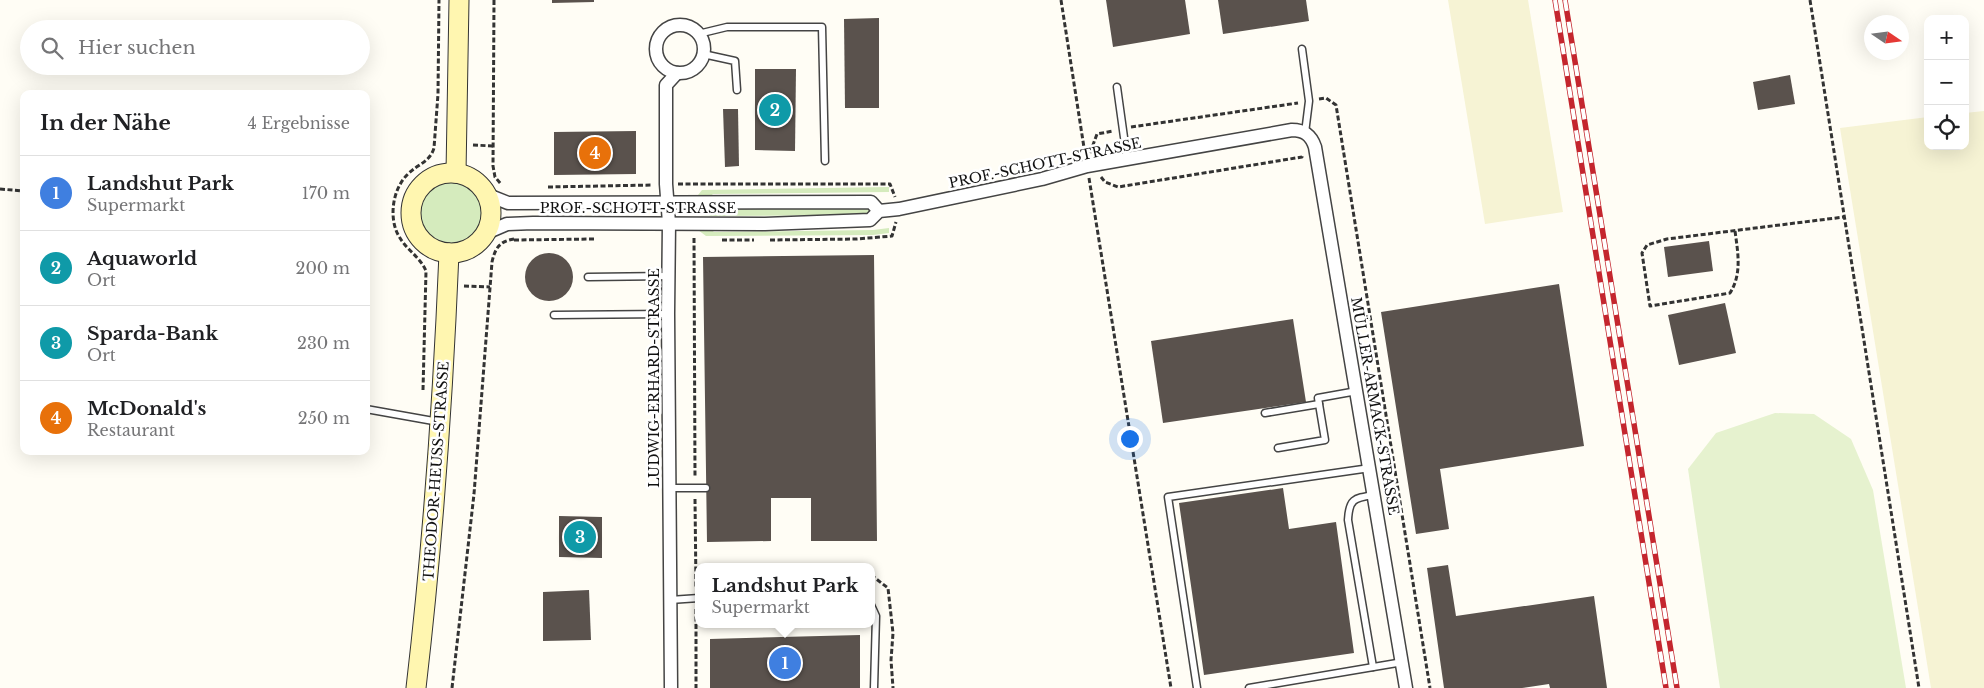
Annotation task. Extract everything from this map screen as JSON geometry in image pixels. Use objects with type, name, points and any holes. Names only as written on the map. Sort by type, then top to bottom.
[{"type":"main road","points":[[456,173],[459,0]]},
{"type":"main road","points":[[456,173],[475,180],[488,195],[492,214],[486,233],[470,249],[449,253],[432,248],[418,236],[411,210],[417,192],[422,185],[438,175],[456,173]]},
{"type":"main road","name":"THEODOR-HEUSS-STRASSE","points":[[416,688],[429,580],[449,253]]},
{"type":"street","points":[[676,26],[690,28],[698,34],[702,40],[703,54],[696,66],[690,70],[677,73],[664,68],[656,50],[660,37],[670,28],[676,26]]},
{"type":"street","name":"LUDWIG-ERHARD-STRASSE","points":[[671,688],[669,223],[666,184],[666,85],[677,73]]},
{"type":"street","name":"PROF.-SCHOTT-STRASSE","points":[[486,233],[514,224],[765,224],[870,220],[879,211],[899,209],[1042,179],[1087,166],[1292,130],[1305,132]]},
{"type":"street","name":"MÜLLER-ARMACK-STRASSE","points":[[1305,132],[1312,138],[1315,147],[1406,688]]},
{"type":"street","name":"PROF.-SCHOTT-STRASSE","points":[[488,195],[502,202],[513,203],[871,202],[879,211]]},
{"type":"lane","points":[[698,34],[728,27],[822,28],[825,161]]},
{"type":"lane","points":[[1302,49],[1309,101],[1305,132]]},
{"type":"lane","points":[[703,54],[735,61],[737,90]]},
{"type":"lane","points":[[1118,87],[1127,159]]},
{"type":"lane","points":[[588,277],[669,276]]},
{"type":"lane","points":[[554,315],[668,314]]},
{"type":"lane","points":[[1278,448],[1325,440],[1318,398],[1357,391]]},
{"type":"lane","points":[[1265,412],[1319,404]]},
{"type":"lane","points":[[370,410],[440,422]]},
{"type":"lane","points":[[1197,688],[1168,497],[1370,468]]},
{"type":"lane","points":[[669,488],[706,488]]},
{"type":"lane","points":[[1373,666],[1348,520],[1349,508],[1353,501],[1358,497],[1374,495]]},
{"type":"lane","points":[[670,600],[695,598]]},
{"type":"lane","points":[[874,688],[875,614]]},
{"type":"lane","points":[[1249,688],[1402,662]]},
{"type":"path","points":[[423,392],[426,271],[400,238],[395,228],[393,214],[396,192],[401,182],[408,173],[428,160],[434,148],[438,94],[439,0]]},
{"type":"path","points":[[494,0],[495,107],[492,146],[496,177],[506,187],[513,188],[513,203]]},
{"type":"path","points":[[1061,0],[1171,688]]},
{"type":"path","points":[[1810,0],[1919,688]]},
{"type":"path","points":[[1087,166],[1097,134],[1326,98],[1336,105],[1430,688]]},
{"type":"path","points":[[1087,166],[1105,182],[1118,186],[1302,157],[1305,132]]},
{"type":"path","points":[[541,187],[666,184],[890,184],[899,209]]},
{"type":"path","points":[[0,189],[20,191]]},
{"type":"path","points":[[1735,231],[1739,261],[1736,283],[1730,293],[1650,306],[1642,253],[1647,245],[1668,239],[1844,217]]},
{"type":"path","points":[[452,688],[474,494],[492,262],[499,245],[508,240],[514,240],[514,224]]},
{"type":"path","points":[[694,238],[697,563]]},
{"type":"path","points":[[875,578],[888,588],[893,633],[893,688]]},
{"type":"path","points":[[696,688],[697,628]]},
{"type":"shaded area","points":[[1448,0],[1528,0],[1563,212],[1485,224]]},
{"type":"shaded area","points":[[1984,111],[1984,688],[1931,688],[1840,128],[1924,118],[1924,150],[1969,150],[1969,113]]},
{"type":"green space","points":[[446,181],[458,181],[475,190],[482,201],[484,213],[482,225],[475,236],[458,245],[446,245],[434,240],[425,231],[420,219],[420,207],[425,195],[434,186]]},
{"type":"green space","points":[[889,187],[889,192],[713,194],[708,198],[702,198],[698,195],[702,190]]},
{"type":"green space","points":[[867,207],[871,210],[867,215],[712,216],[700,215],[698,211],[710,208]]},
{"type":"green space","points":[[708,227],[714,232],[873,230],[889,228],[889,233],[873,235],[706,236],[698,230]]},
{"type":"green space","points":[[1775,413],[1814,414],[1851,439],[1873,490],[1906,688],[1720,688],[1688,469],[1716,433]]},
{"type":"building","points":[[552,0],[594,0],[594,2],[552,3]]},
{"type":"building","points":[[1106,0],[1185,0],[1190,34],[1113,47]]},
{"type":"building","points":[[1218,0],[1306,0],[1309,21],[1223,34]]},
{"type":"building","points":[[879,18],[879,108],[845,108],[844,19]]},
{"type":"building","points":[[755,69],[796,69],[795,151],[755,150]]},
{"type":"building","points":[[1790,75],[1795,104],[1758,110],[1753,82]]},
{"type":"building","points":[[723,109],[738,109],[739,166],[725,167]]},
{"type":"building","points":[[636,131],[636,174],[554,175],[554,132]]},
{"type":"building","points":[[1709,241],[1713,271],[1668,277],[1664,247]]},
{"type":"building","points":[[544,253],[554,253],[566,260],[573,272],[573,282],[566,294],[554,301],[544,301],[536,297],[529,290],[525,282],[525,272],[529,264],[536,257]]},
{"type":"building","points":[[874,255],[877,541],[811,541],[811,498],[771,498],[771,541],[707,542],[703,257]]},
{"type":"building","points":[[1559,284],[1584,446],[1440,469],[1449,529],[1416,534],[1381,312]]},
{"type":"building","points":[[1725,303],[1736,353],[1679,365],[1668,315]]},
{"type":"building","points":[[1293,319],[1306,402],[1163,423],[1151,341]]},
{"type":"building","points":[[1283,488],[1289,529],[1336,522],[1354,653],[1204,675],[1179,503]]},
{"type":"building","points":[[559,516],[602,517],[602,558],[559,557]]},
{"type":"building","points":[[1448,565],[1456,616],[1594,596],[1607,688],[1550,688],[1549,684],[1522,688],[1444,688],[1427,568]]},
{"type":"building","points":[[589,590],[591,640],[543,641],[543,592]]},
{"type":"building","points":[[860,635],[860,688],[710,688],[710,639]]},
{"type":"railway","points":[[1555,0],[1666,688]]},
{"type":"railway","points":[[1565,0],[1677,688]]},
{"type":"place","name":"Aquaworld","points":[[775,110]]},
{"type":"place","name":"McDonald's","points":[[595,153]]},
{"type":"place","name":"Sparda-Bank","points":[[580,537]]},
{"type":"place","name":"Landshut Park","points":[[785,663]]}]
